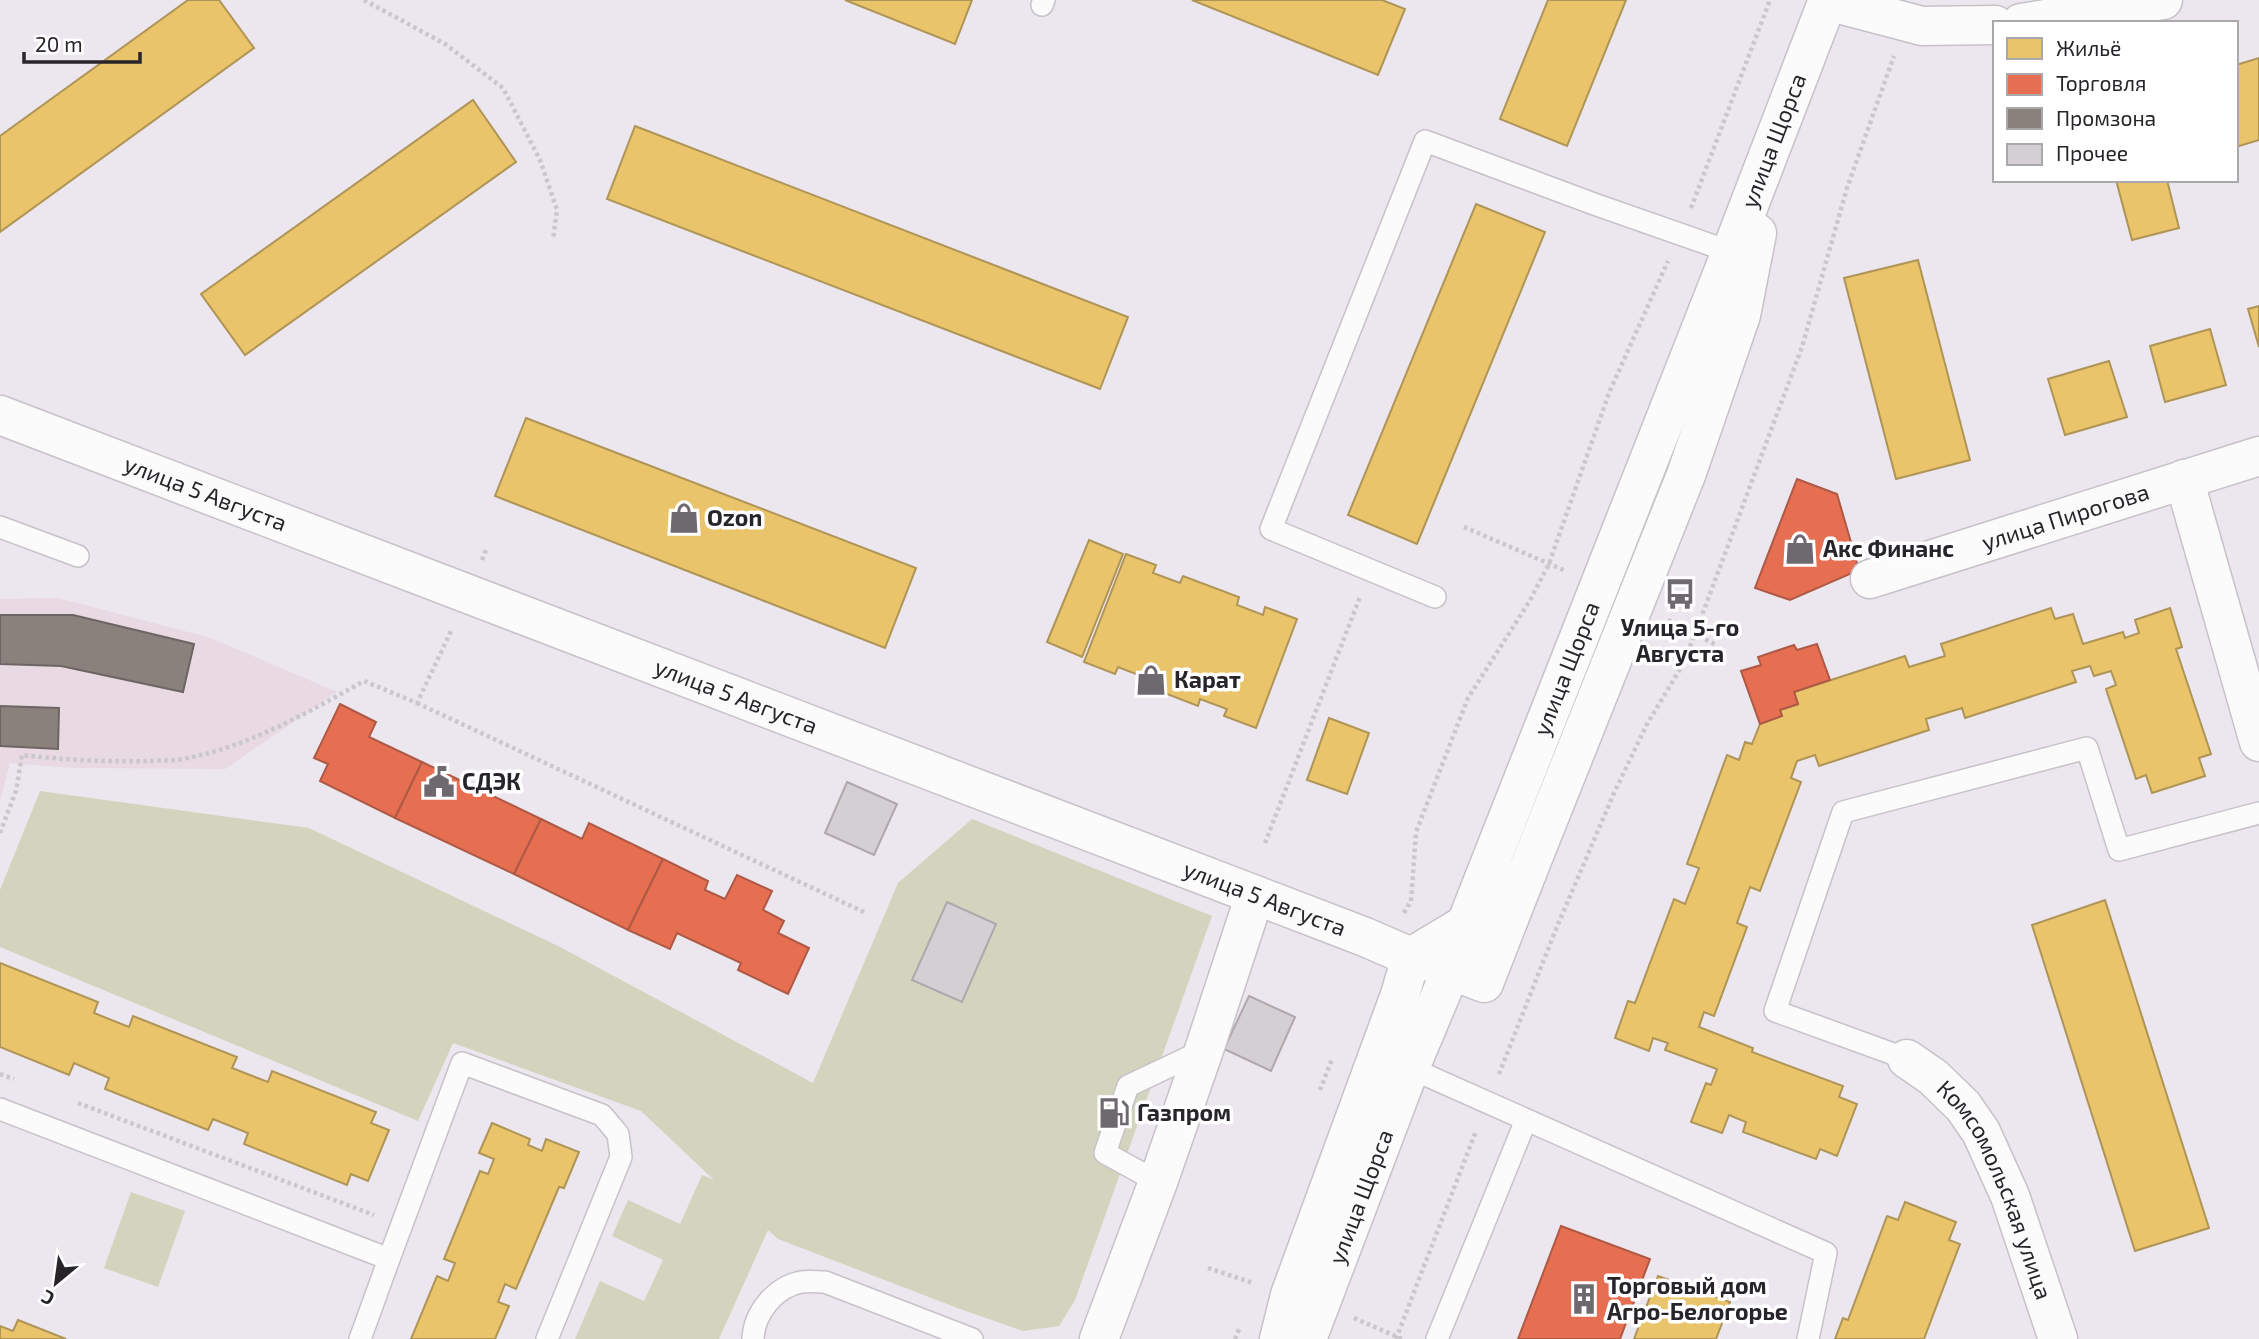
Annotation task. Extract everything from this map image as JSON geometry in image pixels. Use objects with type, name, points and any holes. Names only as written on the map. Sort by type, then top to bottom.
[{"type":"street","points":[[1828,0],[1922,26],[1993,24]]},
{"type":"street","name":"улица Щорса","points":[[1307,1339],[1410,1068],[1451,970],[1466,924],[1828,0]]},
{"type":"street","points":[[2033,21],[2163,0]]},
{"type":"street","points":[[1300,913],[1484,983],[1686,475],[1737,327],[1776,135]]},
{"type":"street","name":"улица 5 Августа","points":[[0,415],[1399,951]]},
{"type":"street","name":"улица Пирогова","points":[[1870,579],[2259,456]]},
{"type":"street","points":[[2184,479],[2259,742]]},
{"type":"street","points":[[1279,1339],[1290,1295],[1399,995],[1399,951],[1466,924],[1527,873]]},
{"type":"street","points":[[1099,1339],[1158,1182],[1255,895]]},
{"type":"street","name":"Комсомольская улица","points":[[1907,1059],[1933,1077],[1963,1107],[1981,1132],[2010,1196],[2058,1339]]},
{"type":"lane","points":[[1435,597],[1270,529],[1425,141],[1731,252]]},
{"type":"lane","points":[[0,527],[78,556]]},
{"type":"lane","points":[[1907,1059],[1774,1011],[1843,812],[2087,748],[2119,850],[2259,813]]},
{"type":"lane","points":[[1158,1182],[1105,1153],[1128,1086],[1204,1051]]},
{"type":"lane","points":[[360,1339],[461,1063],[602,1115],[618,1134],[621,1157],[547,1339]]},
{"type":"lane","points":[[1410,1068],[1826,1253],[1808,1339]]},
{"type":"lane","points":[[0,1109],[389,1259]]},
{"type":"lane","points":[[1437,1339],[1526,1120]]},
{"type":"lane","points":[[753,1339],[753,1330],[762,1308],[779,1291],[801,1282],[825,1282],[972,1339]]},
{"type":"path","points":[[364,0],[445,44],[503,88],[540,160],[557,209],[553,240]]},
{"type":"path","points":[[1399,951],[1410,901],[1416,832],[1468,698],[1529,602],[1549,564],[1609,393],[1681,234],[1770,0]]},
{"type":"path","points":[[1396,1339],[1556,929],[1614,793],[1647,724],[1683,664],[1695,634],[1802,347],[1847,188],[1907,22]]},
{"type":"path","points":[[1265,843],[1371,570]]},
{"type":"path","points":[[417,703],[469,595]]},
{"type":"path","points":[[0,833],[16,792],[22,755],[130,761],[180,760],[223,749],[279,727],[365,681],[866,913]]},
{"type":"path","points":[[1319,1093],[1334,1056]]},
{"type":"path","points":[[1251,1294],[1254,1283]]},
{"type":"path","points":[[1235,1339],[1243,1317]]},
{"type":"shaded area","points":[[58,598],[211,638],[337,692],[225,769],[73,768],[10,763],[0,801],[0,599]]},
{"type":"green space","points":[[40,791],[309,828],[560,947],[813,1083],[898,883],[972,819],[1212,916],[1075,1300],[1059,1326],[1023,1331],[778,1239],[768,1230],[719,1339],[575,1339],[600,1281],[644,1301],[663,1260],[612,1236],[628,1200],[680,1224],[702,1175],[714,1180],[641,1111],[453,1043],[418,1121],[0,947],[0,890]]},
{"type":"green space","points":[[131,1192],[185,1211],[158,1287],[104,1268]]},
{"type":"building: Жильё","points":[[188,0],[219,0],[254,48],[0,232],[0,136]]},
{"type":"building: Жильё","points":[[845,0],[972,0],[955,44]]},
{"type":"building: Жильё","points":[[1192,0],[1382,0],[1405,9],[1378,75]]},
{"type":"building: Жильё","points":[[1548,0],[1626,0],[1567,146],[1500,119]]},
{"type":"building: Жильё","points":[[2259,58],[2259,140],[2238,146],[2238,64]]},
{"type":"building: Жильё","points":[[473,100],[516,162],[245,355],[201,294]]},
{"type":"building: Жильё","points":[[635,126],[1128,317],[1100,389],[607,199]]},
{"type":"building: Жильё","points":[[2117,182],[2168,182],[2179,228],[2132,240]]},
{"type":"building: Жильё","points":[[1476,204],[1545,232],[1417,544],[1348,515]]},
{"type":"building: Жильё","points":[[1918,260],[1970,460],[1896,479],[1844,278]]},
{"type":"building: Жильё","points":[[2259,306],[2259,347],[2248,309]]},
{"type":"building: Жильё","points":[[2210,329],[2226,385],[2165,402],[2150,346]]},
{"type":"building: Жильё","points":[[2109,361],[2127,417],[2065,435],[2048,379]]},
{"type":"building: Жильё","points":[[526,418],[916,568],[885,648],[495,496]]},
{"type":"building: Жильё","points":[[1089,540],[1123,554],[1082,657],[1047,642]]},
{"type":"building: Жильё","points":[[1126,554],[1156,565],[1153,573],[1180,583],[1183,576],[1239,597],[1237,605],[1263,615],[1265,607],[1297,619],[1256,728],[1224,716],[1227,709],[1200,699],[1198,706],[1141,684],[1144,677],[1118,667],[1115,674],[1084,662]]},
{"type":"building: Жильё","points":[[2051,608],[2055,619],[2073,614],[2083,644],[2123,632],[2125,638],[2139,633],[2135,620],[2170,608],[2182,647],[2176,649],[2211,754],[2199,758],[2205,776],[2152,793],[2146,775],[2136,779],[2106,689],[2116,685],[2111,671],[2094,676],[2090,666],[2072,671],[2076,682],[1965,718],[1962,708],[1926,719],[1929,730],[1819,766],[1815,755],[1797,761],[1791,778],[1801,782],[1760,891],[1750,887],[1737,923],[1747,927],[1714,1016],[1704,1012],[1699,1027],[1753,1048],[1752,1052],[1843,1086],[1839,1097],[1857,1104],[1837,1156],[1820,1149],[1816,1159],[1743,1132],[1746,1122],[1729,1115],[1722,1133],[1691,1122],[1706,1083],[1711,1085],[1717,1069],[1665,1050],[1668,1043],[1653,1038],[1649,1051],[1615,1038],[1628,1001],[1635,1003],[1674,899],[1685,904],[1699,868],[1687,864],[1727,755],[1739,760],[1745,742],[1752,744],[1760,724],[1782,716],[1780,710],[1798,704],[1794,692],[1905,656],[1909,667],[1945,656],[1941,644]]},
{"type":"building: Жильё","points":[[1329,718],[1369,733],[1347,794],[1307,780]]},
{"type":"building: Жильё","points":[[2105,900],[2209,1228],[2135,1251],[2032,925]]},
{"type":"building: Жильё","points":[[0,963],[98,1002],[94,1013],[129,1027],[133,1016],[237,1057],[232,1068],[268,1082],[272,1071],[376,1112],[371,1123],[389,1130],[368,1181],[351,1174],[347,1185],[244,1144],[248,1133],[213,1119],[208,1130],[105,1089],[109,1078],[74,1063],[69,1075],[0,1047]]},
{"type":"building: Жильё","points":[[492,1123],[530,1139],[528,1145],[542,1151],[546,1139],[579,1152],[564,1188],[559,1187],[516,1289],[505,1284],[498,1302],[509,1306],[495,1339],[411,1339],[437,1276],[448,1281],[455,1263],[444,1259],[480,1171],[488,1174],[494,1159],[479,1153]]},
{"type":"building: Жильё","points":[[1905,1202],[1956,1222],[1949,1240],[1960,1244],[1924,1339],[1835,1339],[1843,1318],[1848,1320],[1887,1216],[1898,1220]]},
{"type":"building: Жильё","points":[[1658,1276],[1730,1302],[1716,1339],[1634,1339]]},
{"type":"building: Жильё","points":[[18,1320],[66,1339],[0,1339],[0,1326],[13,1331]]},
{"type":"building: Торговля","points":[[1797,479],[1837,494],[1859,570],[1790,600],[1755,588]]},
{"type":"building: Торговля","points":[[1817,644],[1830,680],[1794,692],[1798,704],[1780,710],[1782,716],[1760,724],[1741,671],[1761,665],[1758,657],[1794,645],[1797,650]]},
{"type":"building: Торговля","points":[[340,704],[376,722],[369,737],[422,762],[395,818],[320,781],[328,764],[314,758]]},
{"type":"building: Торговля","points":[[422,762],[541,819],[514,874],[395,818]]},
{"type":"building: Торговля","points":[[541,819],[582,839],[589,823],[663,859],[628,930],[514,874]]},
{"type":"building: Торговля","points":[[663,859],[708,881],[705,890],[725,899],[737,875],[772,891],[763,910],[784,921],[778,933],[809,948],[788,994],[738,970],[741,963],[677,933],[670,949],[628,930]]},
{"type":"building: Торговля","name":"Торговый дом Агро-Белогорье","points":[[1561,1226],[1650,1259],[1620,1339],[1518,1339]]},
{"type":"building: Промзона","points":[[0,615],[73,615],[194,644],[183,692],[61,666],[0,664]]},
{"type":"building: Промзона","points":[[0,706],[59,708],[58,749],[0,746]]},
{"type":"building: Прочее","points":[[847,782],[897,804],[874,855],[825,833]]},
{"type":"building: Прочее","points":[[947,902],[996,924],[962,1002],[912,980]]},
{"type":"building: Прочее","points":[[1249,996],[1295,1017],[1271,1071],[1224,1049]]},
{"type":"place","name":"Ozon","points":[[684,518]]},
{"type":"place","name":"Акс Финанс","points":[[1800,549]]},
{"type":"place","name":"Улица 5-го Августа","points":[[1680,594]]},
{"type":"place","name":"Карат","points":[[1151,680]]},
{"type":"place","name":"СДЭК","points":[[439,782]]},
{"type":"place","name":"Газпром","points":[[1114,1113]]},
{"type":"place","name":"Торговый дом Агро-Белогорье","points":[[1584,1299]]}]
